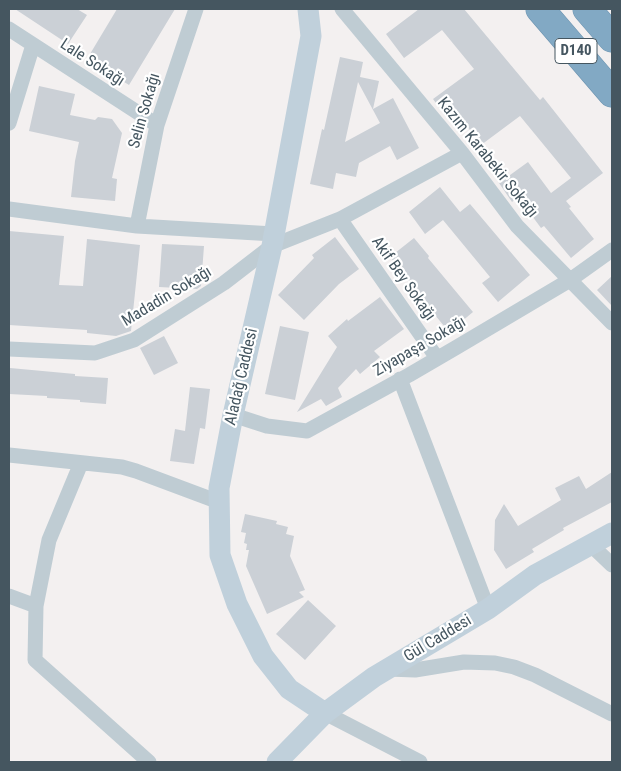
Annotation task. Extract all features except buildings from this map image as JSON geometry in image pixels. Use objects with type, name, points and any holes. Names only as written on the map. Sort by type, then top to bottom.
[{"type":"highway","name":"D140","points":[[540,9],[612,93]]},
{"type":"highway","name":"D140","points":[[587,9],[612,38]]},
{"type":"main road","name":"Aladağ Caddesi","points":[[308,9],[311,36],[273,240],[233,415],[219,488],[220,555],[236,604],[263,656],[289,689],[325,713]]},
{"type":"main road","name":"Gül Caddesi","points":[[277,762],[325,713],[374,677],[488,609],[535,575],[612,533]]},
{"type":"street","name":"Selin Sokağı","points":[[137,226],[157,125],[196,9]]},
{"type":"street","name":"Kazım Karabekir Sokağı","points":[[342,9],[462,152],[517,226],[612,323]]},
{"type":"street","name":"Lale Sokağı","points":[[9,29],[157,125]]},
{"type":"street","points":[[9,123],[33,45]]},
{"type":"street","points":[[9,209],[137,226],[273,240],[340,220],[462,152]]},
{"type":"street","name":"Akif Bey Sokağı","points":[[340,220],[438,358]]},
{"type":"street","name":"Madadin Sokağı","points":[[9,348],[95,354],[134,340],[224,283],[273,240]]},
{"type":"street","name":"Ziyapaşa Sokağı","points":[[233,415],[267,426],[307,431],[438,358],[570,280],[612,250]]},
{"type":"street","points":[[400,379],[488,609]]},
{"type":"street","points":[[9,455],[136,471],[219,502]]},
{"type":"street","points":[[81,463],[49,540],[36,606],[35,660],[149,762]]},
{"type":"street","points":[[591,545],[612,566]]},
{"type":"street","points":[[9,596],[36,606]]},
{"type":"street","points":[[388,669],[415,670],[464,662],[495,663],[514,667],[535,675],[612,714]]},
{"type":"street","points":[[325,713],[420,762]]}]
